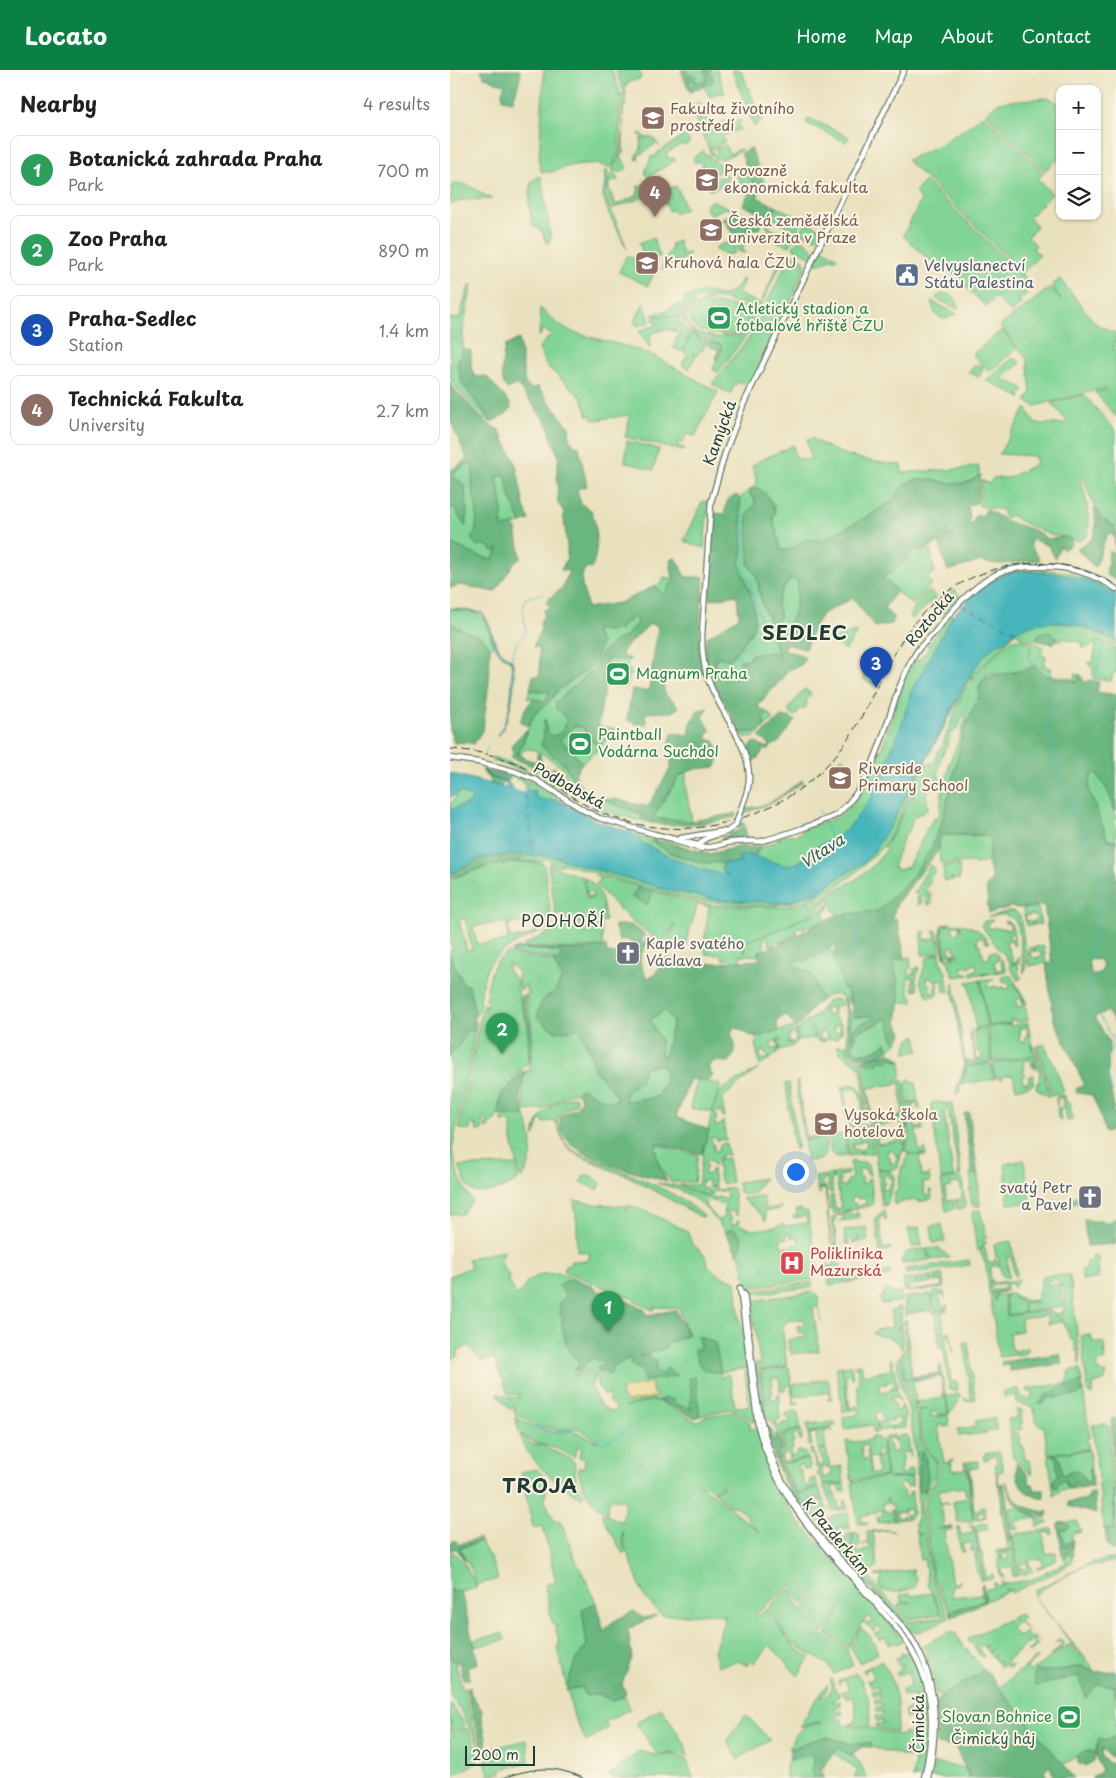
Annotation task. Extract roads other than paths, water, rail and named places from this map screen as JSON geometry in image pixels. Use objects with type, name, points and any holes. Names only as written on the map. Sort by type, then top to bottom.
[{"type":"main road","name":"Kamýcká","points":[[734,825],[748,788],[748,768],[734,730],[710,685],[702,649],[711,502],[725,453],[744,403],[904,70]]},
{"type":"main road","name":"Roztocká","points":[[699,842],[708,847],[731,842],[763,841],[824,821],[838,814],[848,803],[872,766],[900,687],[921,647],[953,608],[980,585],[998,573],[1030,568],[1058,568],[1082,573],[1107,583],[1116,589]]},
{"type":"main road","name":"Podbabská","points":[[450,758],[478,762],[514,771],[536,780],[599,818],[667,838],[699,842]]},
{"type":"main road","points":[[699,842],[734,825]]},
{"type":"main road","points":[[699,842],[705,838],[726,833],[734,825]]},
{"type":"main road","points":[[679,839],[723,831]]},
{"type":"main road","points":[[667,838],[710,850],[718,846]]},
{"type":"main road","name":"K Pazderkám","points":[[740,1288],[758,1423],[764,1448],[776,1476],[806,1525],[912,1642]]},
{"type":"main road","name":"K Pazderkám","points":[[744,1294],[762,1422],[768,1447],[779,1475],[795,1503],[814,1529],[903,1627],[912,1642]]},
{"type":"main road","name":"Čimická","points":[[912,1642],[923,1673],[930,1702],[930,1743],[924,1778]]},
{"type":"main road","name":"Čimická","points":[[912,1642],[928,1673],[934,1701],[934,1742],[928,1778]]},
{"type":"water","name":"Vltava","points":[[1022,571],[1071,576],[1093,583],[1116,596],[1116,641],[1074,624],[1051,622],[1021,628],[1006,641],[996,645],[981,660],[969,677],[893,821],[872,854],[862,864],[825,886],[817,895],[812,893],[788,902],[778,903],[718,900],[668,890],[550,856],[514,854],[477,859],[454,873],[450,870],[450,810],[470,803],[472,800],[471,797],[460,792],[450,798],[450,773],[508,787],[506,782],[489,777],[483,769],[490,777],[507,781],[514,790],[525,793],[527,790],[535,791],[536,795],[533,796],[566,804],[594,820],[627,831],[639,838],[642,843],[684,863],[706,870],[728,875],[721,870],[724,863],[743,863],[738,861],[739,856],[749,855],[787,866],[797,863],[812,855],[818,846],[827,842],[830,844],[851,825],[871,798],[903,722],[911,692],[953,615],[987,583],[1003,575]]},
{"type":"water","points":[[482,613],[490,625],[500,650],[512,660],[514,682],[512,699],[505,724],[498,736],[506,720],[510,700],[511,662],[496,648]]},
{"type":"waterway","points":[[489,70],[497,78],[508,82],[506,98]]},
{"type":"waterway","points":[[743,512],[744,567],[751,583],[760,616],[761,629],[738,655],[740,670],[746,681]]},
{"type":"waterway","points":[[511,660],[516,644],[526,631],[523,609],[525,598],[544,593]]},
{"type":"waterway","points":[[1101,882],[1094,867],[1088,837],[1065,790],[1051,745],[1048,726],[1052,712],[1064,699],[1071,695],[1083,694],[1095,684],[1104,646]]},
{"type":"waterway","points":[[484,755],[487,749]]},
{"type":"waterway","points":[[875,771],[882,773]]},
{"type":"waterway","points":[[819,810],[823,818]]},
{"type":"waterway","name":"Vltava","points":[[824,822],[834,843]]},
{"type":"waterway","points":[[1094,961],[1089,954],[1099,919],[1103,888]]},
{"type":"waterway","points":[[829,896],[832,896],[844,908],[858,917],[859,922]]},
{"type":"waterway","points":[[857,928],[858,940],[852,951],[859,967],[867,967]]},
{"type":"waterway","points":[[869,968],[874,970]]},
{"type":"waterway","points":[[1091,983],[1096,973]]},
{"type":"waterway","points":[[1090,984],[1090,997],[1114,1042],[1109,1052],[1107,1063],[1112,1092]]},
{"type":"waterway","points":[[490,1320],[490,1326]]},
{"type":"waterway","points":[[515,1417],[530,1425],[556,1432],[576,1431],[599,1442],[613,1439],[635,1423],[644,1419]]},
{"type":"tram line","points":[[502,1778],[543,1769],[562,1771],[583,1778]]},
{"type":"railway","points":[[450,749],[486,754],[520,765],[542,776],[593,809],[624,821],[640,825],[673,828],[690,828],[723,823],[755,813],[785,799],[824,769],[846,742],[906,634],[926,610],[948,591],[974,577],[1001,568],[1030,563],[1059,565],[1088,572],[1116,585]]},
{"type":"place","name":"Fakulta životního prostředí","points":[[653,118]]},
{"type":"place","name":"Provozně ekonomická fakulta","points":[[707,180]]},
{"type":"place","name":"Technická Fakulta","points":[[655,217]]},
{"type":"place","name":"Česká zemědělská univerzita v Praze","points":[[711,230]]},
{"type":"place","name":"Kruhová hala ČZU","points":[[647,263]]},
{"type":"place","name":"Velvyslanectví Státu Palestina","points":[[907,275]]},
{"type":"place","name":"Atletický stadion a fotbalové hřiště ČZU","points":[[719,318]]},
{"type":"place","name":"Magnum Praha","points":[[618,674]]},
{"type":"place","name":"Praha-Sedlec","points":[[876,688]]},
{"type":"place","name":"Paintball Vodárna Suchdol","points":[[580,744]]},
{"type":"place","name":"Riverside Primary School","points":[[840,778]]},
{"type":"place","name":"Kaple svatého Václava","points":[[628,953]]},
{"type":"place","name":"Zoo Praha","points":[[502,1054]]},
{"type":"place","name":"Vysoká škola hotelová","points":[[826,1124]]},
{"type":"place","name":"svatý Petr a Pavel","points":[[1090,1197]]},
{"type":"place","name":"Poliklinika Mazurská","points":[[792,1263]]},
{"type":"place","name":"Botanická zahrada Praha","points":[[608,1332]]},
{"type":"place","name":"Slovan Bohnice","points":[[1069,1717]]},
{"type":"district","name":"SEDLEC","points":[[805,633]]},
{"type":"district","name":"PODHOŘÍ","points":[[563,921]]},
{"type":"district","name":"TROJA","points":[[540,1486]]},
{"type":"park label","name":"Čimický háj","points":[[993,1739]]}]
